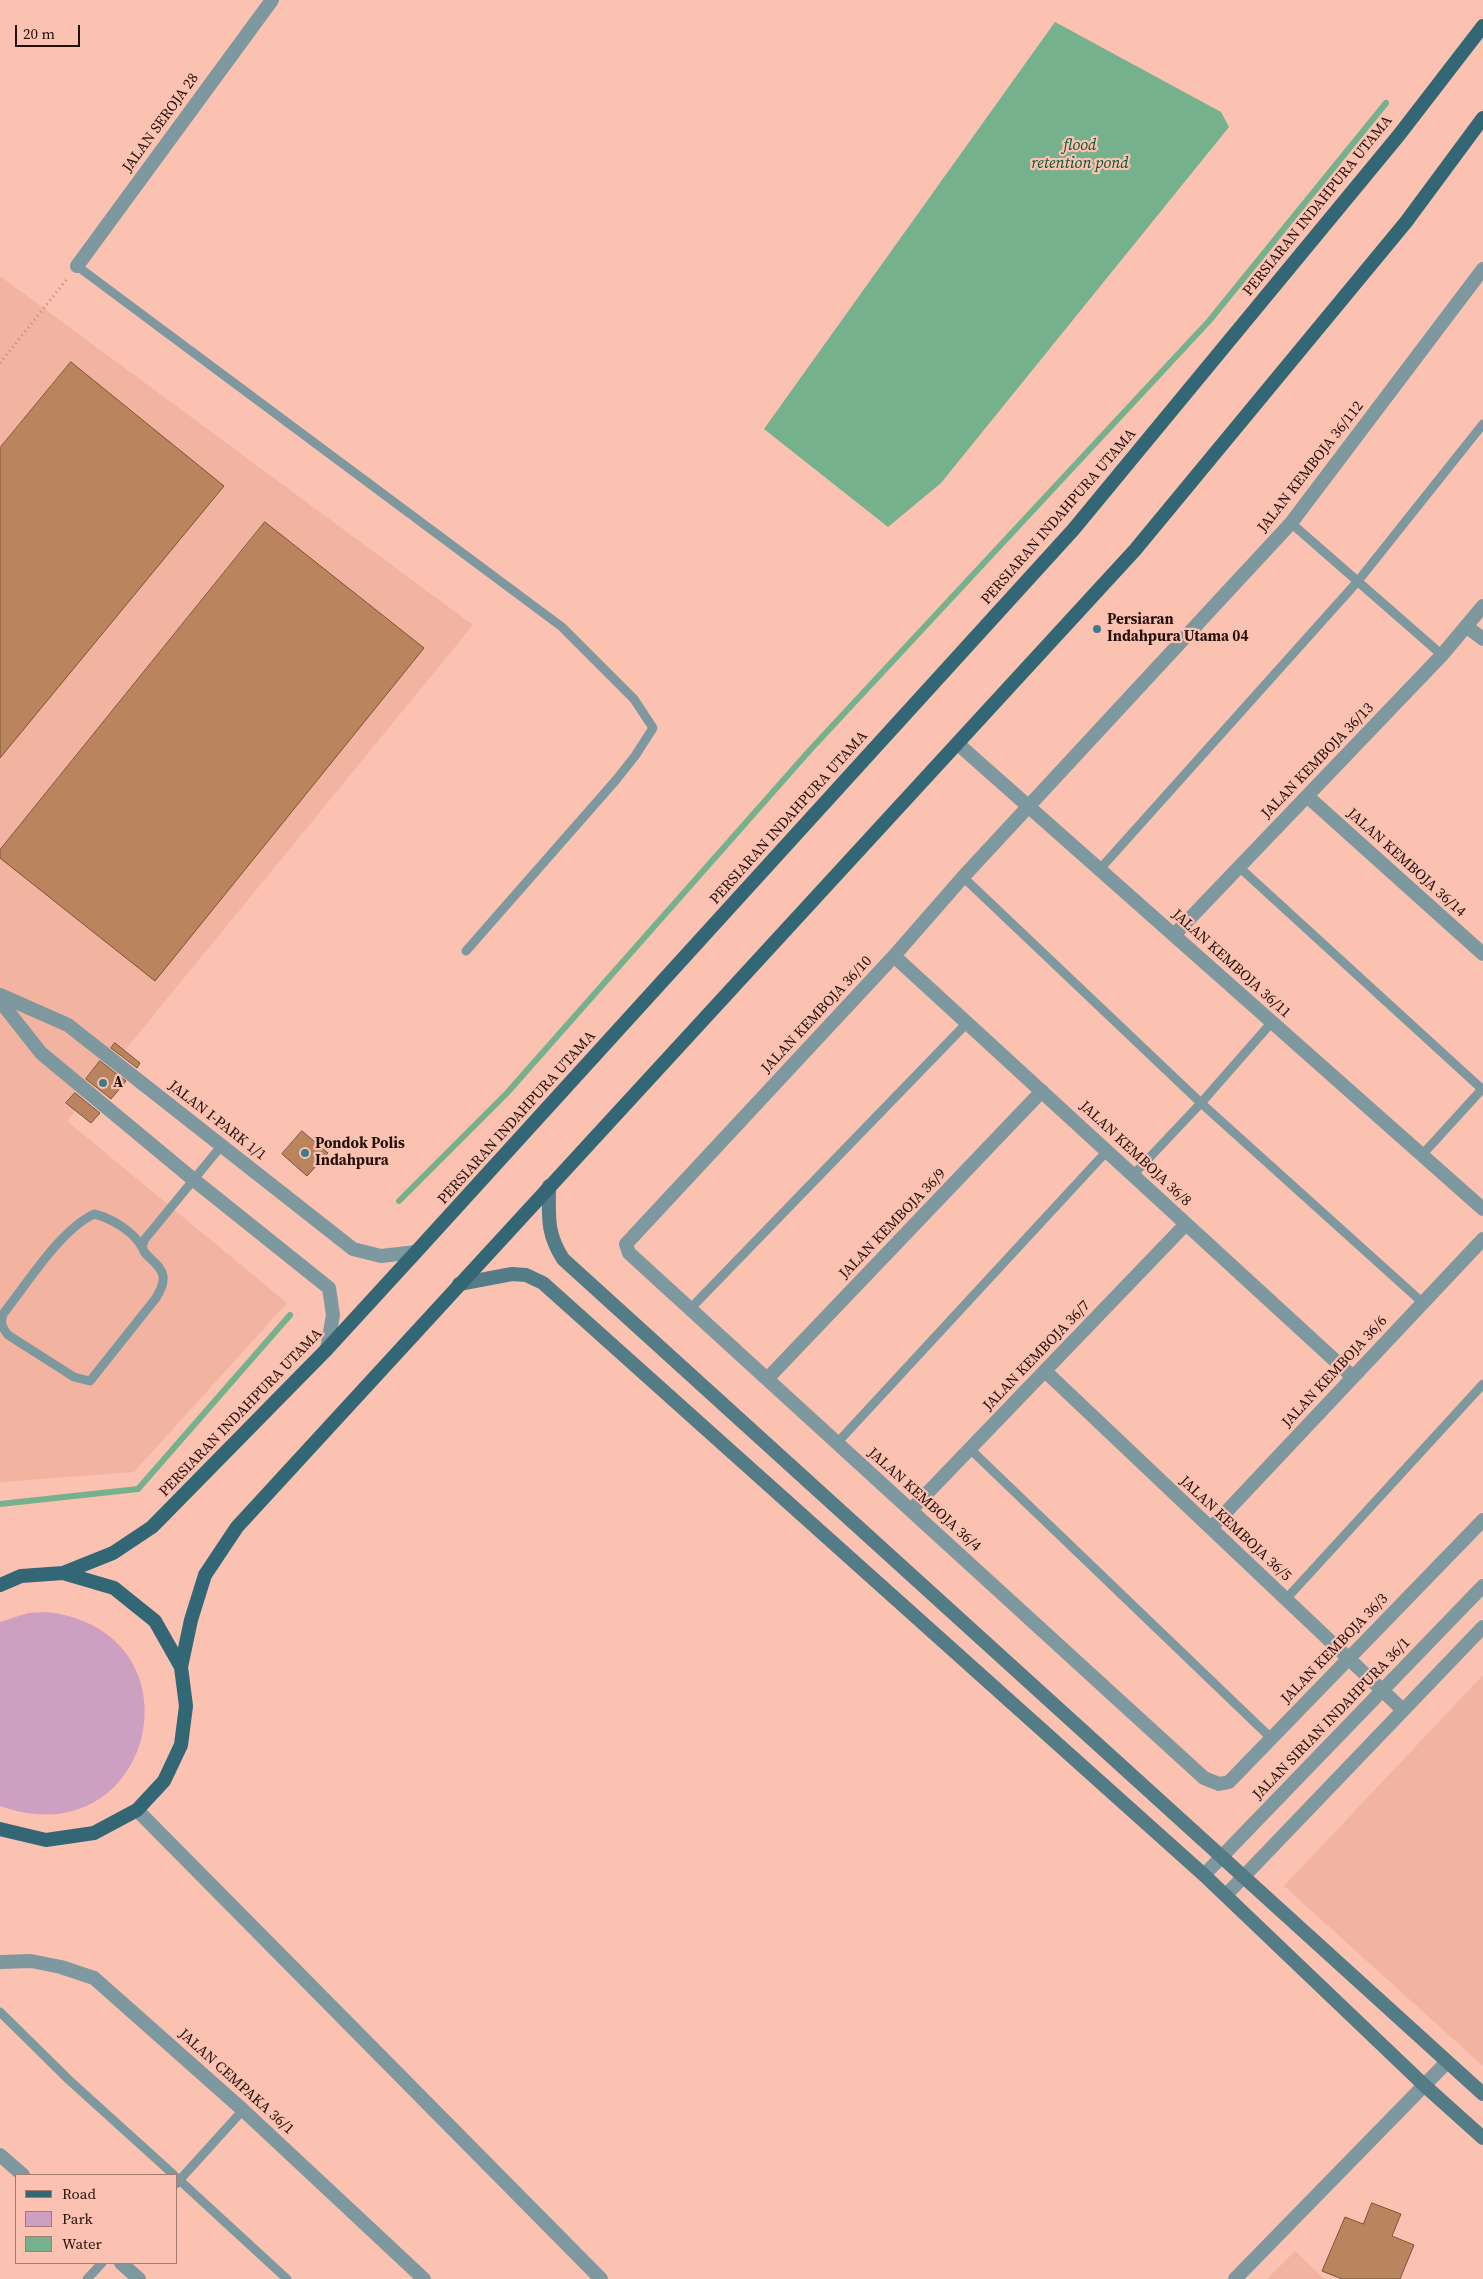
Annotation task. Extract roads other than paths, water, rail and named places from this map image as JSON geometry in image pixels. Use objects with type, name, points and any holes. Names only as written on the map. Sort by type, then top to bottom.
[{"type":"main road","name":"PERSIARAN INDAHPURA UTAMA","points":[[63,1573],[114,1553],[152,1527],[327,1349],[1073,530],[1398,134],[1483,26]]},
{"type":"main road","points":[[0,1829],[46,1840],[94,1833],[137,1810],[164,1781],[181,1745],[186,1706],[181,1667],[191,1620],[205,1575],[238,1527],[1148,535],[1406,222],[1483,118]]},
{"type":"main road","points":[[549,1186],[549,1222],[553,1242],[563,1258],[1483,2094]]},
{"type":"main road","points":[[459,1284],[512,1274],[526,1275],[543,1283],[1226,1895],[1424,2085],[1483,2138]]},
{"type":"main road","points":[[0,1584],[21,1576],[63,1573],[114,1588],[155,1621],[181,1667]]},
{"type":"street","name":"JALAN SEROJA 28","points":[[77,266],[272,0]]},
{"type":"street","name":"JALAN KEMBOJA 36/112","points":[[1030,807],[1291,523],[1483,269]]},
{"type":"street","name":"JALAN KEMBOJA 36/13","points":[[1174,935],[1442,655],[1483,606]]},
{"type":"street","points":[[1467,627],[1483,639]]},
{"type":"street","name":"JALAN KEMBOJA 36/11","points":[[958,744],[1483,1209]]},
{"type":"street","name":"JALAN KEMBOJA 36/14","points":[[1307,796],[1483,954]]},
{"type":"street","name":"JALAN KEMBOJA 36/10","points":[[626,1244],[894,956],[963,877],[1030,807]]},
{"type":"street","name":"JALAN KEMBOJA 36/8","points":[[894,956],[1353,1377]]},
{"type":"street","name":"JALAN I-PARK 1/1","points":[[0,995],[68,1025],[354,1249],[381,1256],[416,1252]]},
{"type":"street","points":[[0,1002],[41,1053],[194,1180],[329,1288],[333,1314],[327,1349]]},
{"type":"street","name":"JALAN KEMBOJA 36/9","points":[[767,1379],[1042,1092]]},
{"type":"street","name":"JALAN KEMBOJA 36/7","points":[[911,1510],[1186,1224]]},
{"type":"street","name":"JALAN KEMBOJA 36/6","points":[[1211,1528],[1483,1239]]},
{"type":"street","name":"JALAN KEMBOJA 36/4","points":[[626,1244],[629,1253],[1204,1778]]},
{"type":"street","name":"JALAN KEMBOJA 36/5","points":[[1045,1371],[1403,1710]]},
{"type":"street","name":"JALAN KEMBOJA 36/3","points":[[1204,1778],[1218,1784],[1229,1782],[1483,1520]]},
{"type":"street","name":"JALAN SIRIAN INDAHPURA 36/1","points":[[1204,1875],[1483,1586]]},
{"type":"street","points":[[1226,1895],[1483,1627]]},
{"type":"street","points":[[137,1810],[601,2279]]},
{"type":"street","name":"JALAN CEMPAKA 36/1","points":[[0,1962],[31,1961],[61,1966],[94,1978],[243,2110],[424,2279]]},
{"type":"street","points":[[1235,2279],[1447,2062]]},
{"type":"street","points":[[0,2154],[22,2174]]},
{"type":"street","points":[[122,2264],[139,2279]]},
{"type":"lane","points":[[77,266],[562,627],[634,699],[653,728],[636,756],[616,780],[466,951]]},
{"type":"lane","points":[[1100,869],[1358,581],[1483,424]]},
{"type":"lane","points":[[1291,523],[1442,655]]},
{"type":"lane","points":[[1239,867],[1483,1089],[1422,1155]]},
{"type":"lane","points":[[963,877],[1201,1103],[1423,1303]]},
{"type":"lane","points":[[1133,1175],[1201,1103],[1272,1022]]},
{"type":"lane","points":[[690,1309],[967,1023]]},
{"type":"lane","points":[[142,1246],[123,1228],[105,1217],[94,1214],[83,1219],[62,1239],[3,1314],[0,1320],[2,1327],[8,1335],[74,1377],[90,1381],[156,1298],[163,1285],[161,1271],[144,1252],[142,1246],[144,1239],[222,1145]]},
{"type":"lane","points":[[837,1443],[1107,1151]]},
{"type":"lane","points":[[1286,1599],[1483,1384]]},
{"type":"lane","points":[[970,1448],[1271,1738]]},
{"type":"lane","points":[[0,2012],[69,2080],[172,2174]]},
{"type":"lane","points":[[178,2178],[243,2110]]},
{"type":"lane","points":[[178,2180],[287,2279]]},
{"type":"lane","points":[[87,2279],[101,2264]]},
{"type":"water","name":"flood retention pond","points":[[1055,22],[1221,112],[1229,127],[941,483],[888,527],[764,429]]},
{"type":"waterway","points":[[399,1201],[507,1093],[810,750],[1209,321],[1386,103]]},
{"type":"waterway","points":[[0,1504],[138,1489],[290,1315]]},
{"type":"place","name":"Persiaran Indahpura Utama 04","points":[[1097,629]]},
{"type":"place","name":"A","points":[[103,1083]]},
{"type":"place","name":"Pondok Polis Indahpura","points":[[305,1153]]}]
